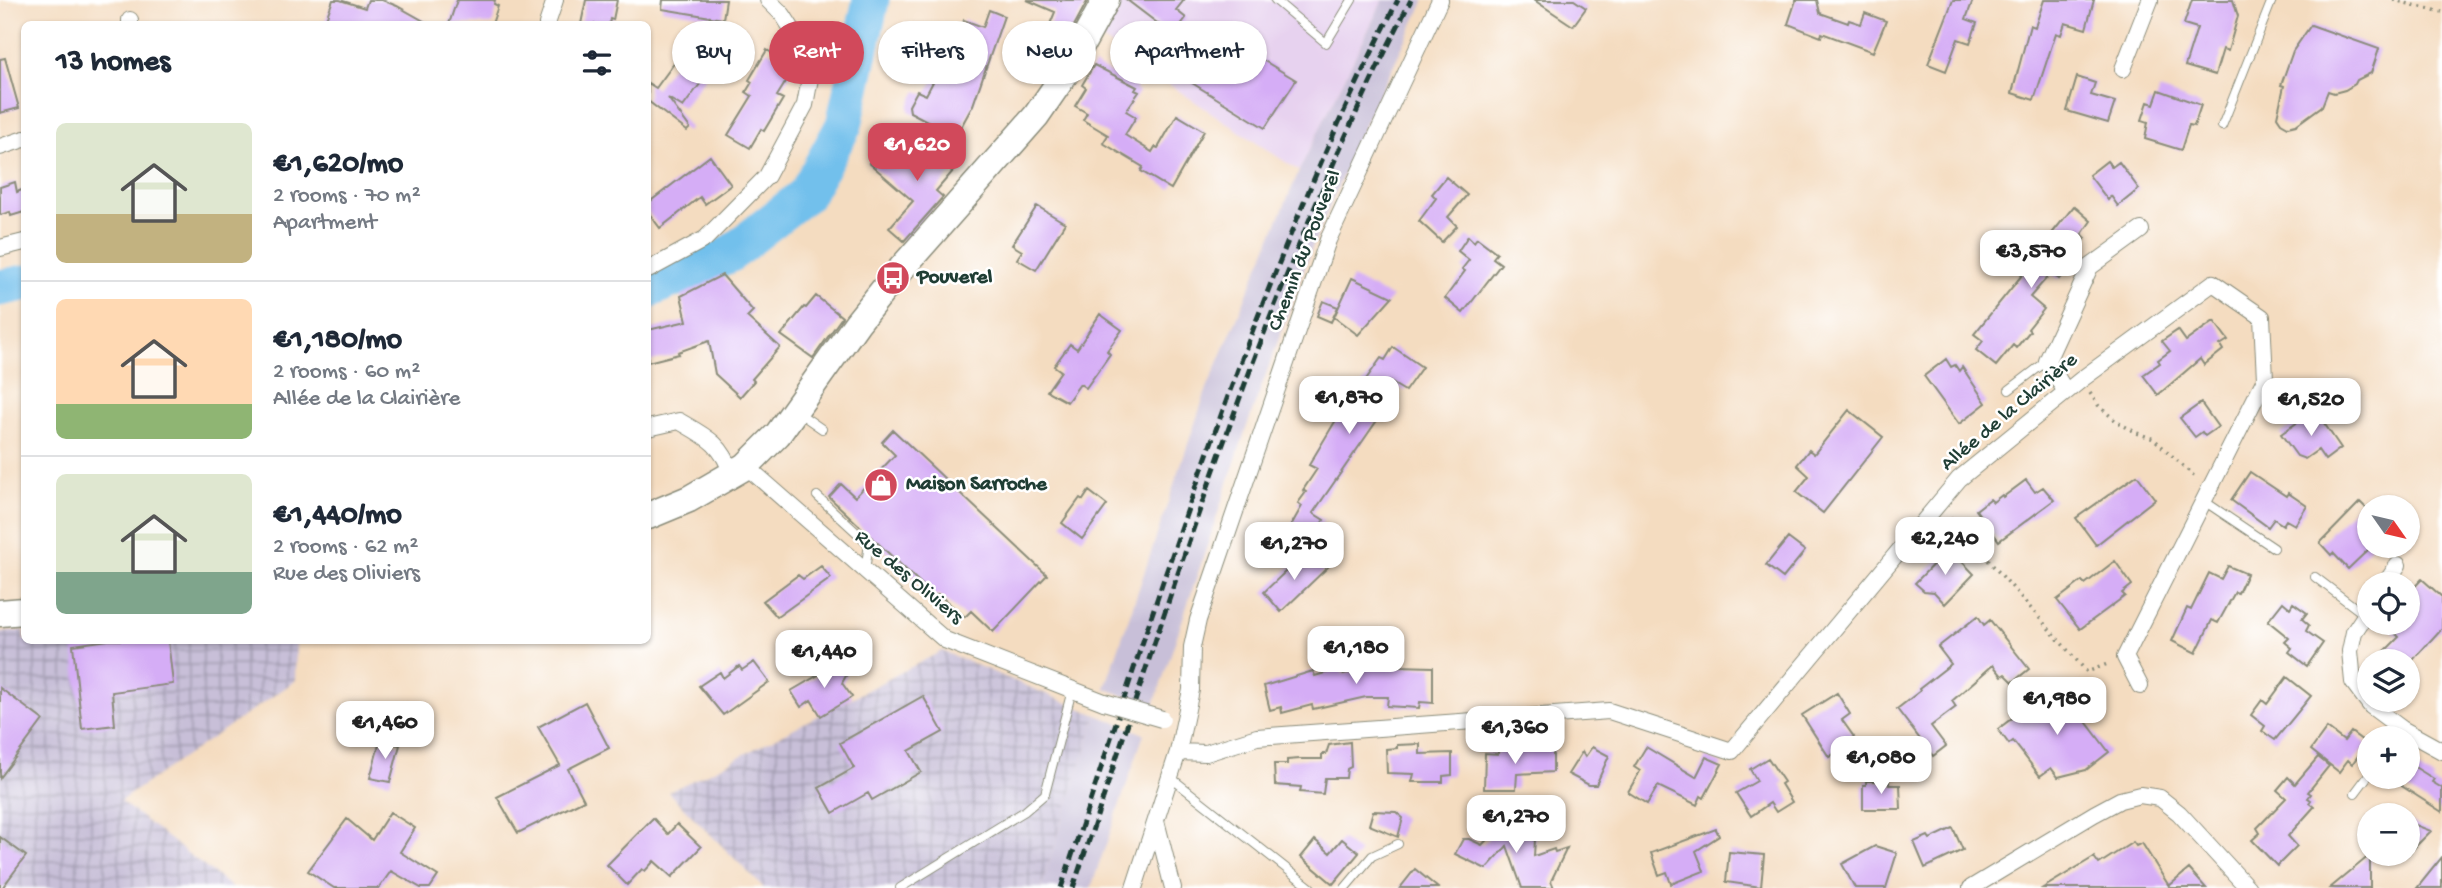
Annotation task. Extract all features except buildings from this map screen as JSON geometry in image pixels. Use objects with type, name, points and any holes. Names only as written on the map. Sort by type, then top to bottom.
[{"type":"main road","points":[[651,515],[690,499],[739,470],[778,434],[857,323],[1036,116],[1068,71],[1106,0]]},
{"type":"main road","points":[[0,613],[21,611]]},
{"type":"street","points":[[548,21],[555,0]]},
{"type":"street","points":[[651,268],[705,239],[767,176],[805,105],[813,62],[783,15],[768,0]]},
{"type":"street","name":"Chemin du Pouverel","points":[[1135,884],[1178,752],[1191,690],[1192,647],[1198,620],[1298,326],[1328,240],[1440,0]]},
{"type":"street","points":[[2123,69],[2150,0]]},
{"type":"street","points":[[0,147],[21,140]]},
{"type":"street","points":[[2066,392],[2047,361],[2091,267],[2141,229]]},
{"type":"street","points":[[0,248],[21,243]]},
{"type":"street","name":"Allée de la Clairière","points":[[1178,752],[1206,753],[1257,737],[1609,711],[1732,751],[1959,479],[2081,379],[2213,283],[2262,317],[2265,379],[2125,657]]},
{"type":"street","points":[[651,427],[679,421],[720,448],[728,461],[739,470]]},
{"type":"street","name":"Rue des Oliviers","points":[[739,470],[865,570],[945,640],[1104,702],[1183,726]]},
{"type":"street","points":[[2393,572],[2398,565]]},
{"type":"street","points":[[2357,627],[2350,651],[2353,682],[2390,726]]},
{"type":"street","points":[[2125,657],[2140,686]]},
{"type":"street","points":[[2420,742],[2442,751]]},
{"type":"street","points":[[1971,888],[2094,814],[2120,800],[2140,795],[2160,798],[2179,813],[2248,888]]},
{"type":"street","points":[[1156,821],[1172,888]]},
{"type":"street","points":[[1135,884],[1164,880],[1172,888]]},
{"type":"lane","points":[[1275,0],[1326,43],[1352,0]]},
{"type":"lane","points":[[2222,126],[2272,0]]},
{"type":"lane","points":[[2009,390],[2047,361]]},
{"type":"lane","points":[[796,411],[822,429]]},
{"type":"lane","points":[[2206,495],[2274,548]]},
{"type":"lane","points":[[817,496],[869,544],[865,570]]},
{"type":"lane","points":[[2315,577],[2357,604]]},
{"type":"lane","points":[[900,888],[1025,811],[1045,794],[1072,690]]},
{"type":"lane","points":[[1170,777],[1311,888]]},
{"type":"lane","points":[[2355,793],[2358,789]]},
{"type":"lane","points":[[1345,888],[1372,856],[1398,844]]},
{"type":"path","points":[[2393,0],[2442,12]]},
{"type":"path","points":[[2081,379],[2098,405],[2117,422],[2154,439],[2206,495]]},
{"type":"path","points":[[1938,504],[2087,672],[2125,657]]},
{"type":"shaded area","points":[[1120,0],[1383,0],[1299,171],[1168,84],[1267,84],[1267,21],[1110,21],[1110,45],[1101,39]]},
{"type":"shaded area","points":[[1383,0],[1425,0],[1363,128],[1313,245],[1246,429],[1153,708],[1105,688],[1205,394],[1299,171]]},
{"type":"shaded area","points":[[21,630],[21,644],[296,644],[295,681],[120,801],[232,888],[0,888],[0,633]]},
{"type":"shaded area","points":[[942,651],[1097,715],[1041,888],[764,888],[668,792],[714,770]]},
{"type":"shaded area","points":[[1097,715],[1144,734],[1091,888],[1041,888]]},
{"type":"waterway","points":[[651,289],[729,255],[806,194],[844,125],[871,0]]},
{"type":"waterway","points":[[0,288],[21,284]]},
{"type":"railway","points":[[1061,888],[1174,550],[1254,326],[1346,107],[1398,0]]},
{"type":"railway","points":[[1073,888],[1186,550],[1267,326],[1359,107],[1411,0]]},
{"type":"place","name":"Pouverel","points":[[893,278]]},
{"type":"place","name":"Maison Sarroche","points":[[881,485]]}]
